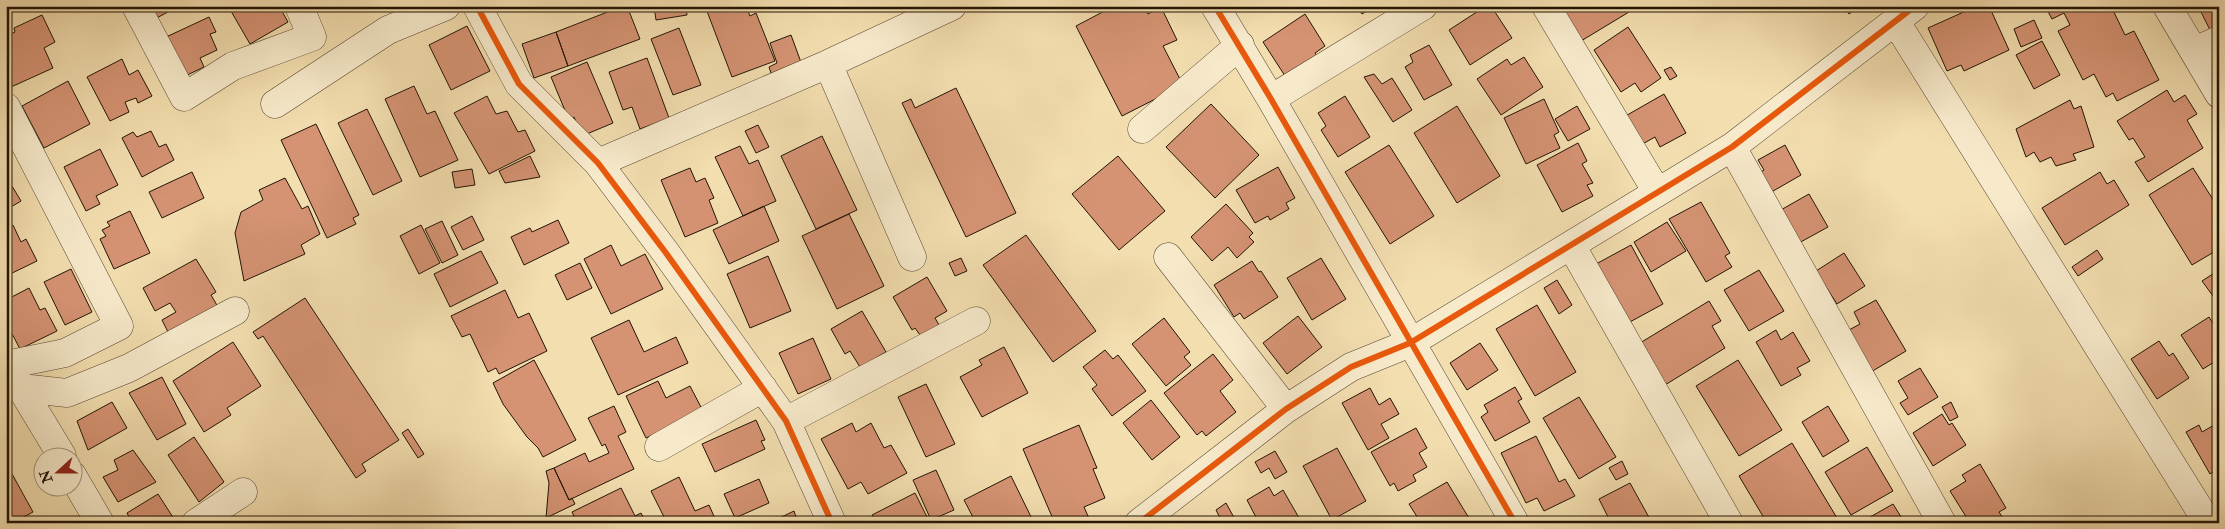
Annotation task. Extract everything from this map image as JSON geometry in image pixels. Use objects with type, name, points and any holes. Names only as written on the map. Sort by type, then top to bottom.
[{"type":"street","points":[[136,6],[184,97],[234,66],[312,37],[299,6]]},
{"type":"street","points":[[275,104],[388,30],[446,6]]},
{"type":"street","points":[[477,6],[519,84],[598,163],[666,253],[786,421],[832,523]]},
{"type":"street","points":[[598,163],[828,64],[919,14],[952,6]]},
{"type":"street","points":[[1215,6],[1240,45],[1515,523]]},
{"type":"street","points":[[1271,99],[1423,6]]},
{"type":"street","points":[[1546,6],[1657,192]]},
{"type":"street","points":[[2167,6],[2207,45],[2219,94]]},
{"type":"street","points":[[1139,523],[1286,409],[1350,367],[1410,343],[1732,148],[1905,14],[2207,522]]},
{"type":"street","points":[[1142,129],[1240,45]]},
{"type":"street","points":[[828,64],[912,256]]},
{"type":"street","points":[[6,107],[119,326],[65,353],[6,365]]},
{"type":"street","points":[[1732,148],[1942,523]]},
{"type":"street","points":[[1571,245],[1729,523]]},
{"type":"street","points":[[1168,257],[1286,409]]},
{"type":"street","points":[[14,385],[67,393],[129,368],[235,311]]},
{"type":"street","points":[[786,421],[976,321]]},
{"type":"street","points":[[14,385],[55,446]]},
{"type":"street","points":[[659,447],[763,388]]},
{"type":"street","points":[[82,492],[100,523]]},
{"type":"street","points":[[196,523],[243,492]]},
{"type":"building","points":[[146,6],[179,6],[153,20]]},
{"type":"building","points":[[228,6],[279,6],[288,22],[250,44]]},
{"type":"building","points":[[627,6],[640,39],[568,66],[556,32]]},
{"type":"building","points":[[654,6],[686,6],[687,15],[656,20]]},
{"type":"building","points":[[705,6],[746,6],[750,16],[756,13],[775,61],[732,77]]},
{"type":"building","points":[[1062,6],[1073,6],[1065,11]]},
{"type":"building","points":[[1114,6],[1144,6],[1148,14],[1161,7],[1177,40],[1163,46],[1183,85],[1122,116],[1076,26]]},
{"type":"building","points":[[1357,6],[1375,6],[1362,14]]},
{"type":"building","points":[[1486,6],[1491,6],[1512,38],[1470,65],[1449,30]]},
{"type":"building","points":[[1560,6],[1626,6],[1629,12],[1581,41]]},
{"type":"building","points":[[1844,6],[1859,6],[1849,14]]},
{"type":"building","points":[[1977,6],[1989,6],[2009,50],[1964,71],[1961,65],[1947,71],[1928,28]]},
{"type":"building","points":[[2045,6],[2111,6],[2125,35],[2134,31],[2159,80],[2117,101],[2113,93],[2106,97],[2094,74],[2083,80],[2058,31],[2070,25],[2064,13],[2052,19]]},
{"type":"building","points":[[2206,6],[2219,6],[2219,26],[2210,30],[2200,10]]},
{"type":"building","points":[[1305,14],[1325,46],[1315,53],[1319,58],[1287,79],[1263,42]]},
{"type":"building","points":[[42,15],[55,42],[44,48],[53,68],[11,87],[6,77],[6,36],[15,32],[14,28]]},
{"type":"building","points":[[209,17],[216,32],[210,34],[217,50],[200,58],[204,67],[183,77],[164,38]]},
{"type":"building","points":[[2034,20],[2042,38],[2021,47],[2014,29]]},
{"type":"building","points":[[467,26],[490,71],[451,90],[429,45]]},
{"type":"building","points":[[1628,27],[1661,78],[1641,92],[1635,83],[1621,92],[1594,50]]},
{"type":"building","points":[[679,28],[701,85],[673,95],[651,39]]},
{"type":"building","points":[[556,32],[568,66],[534,78],[522,44]]},
{"type":"building","points":[[791,35],[802,65],[772,76],[769,67],[777,63],[770,43]]},
{"type":"building","points":[[2042,41],[2060,75],[2034,89],[2016,55]]},
{"type":"building","points":[[1429,45],[1452,85],[1424,100],[1405,67],[1413,62],[1410,55]]},
{"type":"building","points":[[1524,57],[1543,87],[1501,115],[1477,79],[1507,59],[1511,65]]},
{"type":"building","points":[[647,58],[669,118],[640,129],[632,107],[623,110],[609,72]]},
{"type":"building","points":[[122,59],[129,75],[138,70],[152,96],[138,103],[136,98],[125,102],[129,112],[110,121],[87,77]]},
{"type":"building","points":[[587,62],[613,123],[582,136],[574,117],[569,120],[551,77]]},
{"type":"building","points":[[1671,67],[1677,76],[1670,80],[1664,70]]},
{"type":"building","points":[[1374,74],[1382,84],[1392,78],[1412,110],[1393,122],[1364,77]]},
{"type":"building","points":[[68,81],[90,124],[44,148],[22,106]]},
{"type":"building","points":[[414,86],[427,114],[435,111],[458,160],[420,177],[385,99]]},
{"type":"building","points":[[956,88],[1016,213],[966,237],[902,103],[911,99],[915,108]]},
{"type":"building","points":[[2167,90],[2174,102],[2185,95],[2197,114],[2187,120],[2203,148],[2148,182],[2135,162],[2145,157],[2133,138],[2129,140],[2117,121]]},
{"type":"building","points":[[1664,94],[1686,133],[1660,147],[1655,137],[1639,146],[1622,118]]},
{"type":"building","points":[[487,96],[496,114],[507,111],[518,132],[525,130],[535,151],[489,174],[454,113]]},
{"type":"building","points":[[1345,96],[1370,137],[1338,157],[1321,130],[1326,126],[1318,113]]},
{"type":"building","points":[[1544,99],[1559,132],[1554,135],[1560,148],[1526,164],[1504,118]]},
{"type":"building","points":[[2070,100],[2074,109],[2081,106],[2094,147],[2073,154],[2076,160],[2056,166],[2051,157],[2040,162],[2034,152],[2026,157],[2016,129]]},
{"type":"building","points":[[1211,104],[1259,155],[1215,198],[1166,147]]},
{"type":"building","points":[[1457,106],[1500,176],[1457,203],[1414,133]]},
{"type":"building","points":[[1577,106],[1590,129],[1568,141],[1555,119]]},
{"type":"building","points":[[367,109],[402,181],[373,195],[338,123]]},
{"type":"building","points":[[316,124],[359,215],[353,218],[356,224],[327,238],[281,140]]},
{"type":"building","points":[[758,125],[769,147],[756,153],[745,131]]},
{"type":"building","points":[[151,131],[159,147],[166,144],[174,160],[142,177],[122,138],[133,132],[137,137]]},
{"type":"building","points":[[822,136],[857,210],[816,229],[781,156]]},
{"type":"building","points":[[1578,143],[1587,161],[1582,164],[1593,183],[1587,185],[1593,196],[1562,212],[1537,165]]},
{"type":"building","points":[[1389,145],[1434,216],[1390,244],[1345,172]]},
{"type":"building","points":[[1785,145],[1801,175],[1768,194],[1757,174],[1764,170],[1758,160]]},
{"type":"building","points":[[740,146],[749,164],[758,160],[776,201],[743,216],[715,157]]},
{"type":"building","points":[[100,149],[118,185],[96,196],[100,204],[86,211],[64,167]]},
{"type":"building","points":[[530,156],[540,177],[505,183],[499,171]]},
{"type":"building","points":[[1118,156],[1165,211],[1119,250],[1072,194]]},
{"type":"building","points":[[1278,167],[1295,198],[1286,203],[1289,209],[1270,220],[1268,216],[1255,223],[1236,190]]},
{"type":"building","points":[[690,168],[696,182],[705,178],[714,198],[709,200],[718,223],[685,237],[661,180]]},
{"type":"building","points":[[2193,168],[2219,209],[2219,249],[2192,265],[2149,195]]},
{"type":"building","points":[[472,169],[475,185],[455,188],[452,172]]},
{"type":"building","points":[[192,172],[204,198],[162,218],[149,192]]},
{"type":"building","points":[[2100,172],[2107,184],[2114,180],[2129,205],[2065,245],[2042,208]]},
{"type":"building","points":[[285,178],[302,209],[308,206],[320,234],[301,245],[305,254],[244,281],[235,233],[241,212],[263,200],[259,190]]},
{"type":"building","points":[[12,186],[21,201],[6,210],[6,189]]},
{"type":"building","points":[[1809,194],[1828,227],[1797,244],[1779,211]]},
{"type":"building","points":[[1701,202],[1730,253],[1725,256],[1732,267],[1706,282],[1669,219]]},
{"type":"building","points":[[1226,204],[1253,233],[1249,237],[1254,242],[1237,258],[1228,247],[1212,261],[1191,237]]},
{"type":"building","points":[[764,206],[779,241],[729,264],[713,230]]},
{"type":"building","points":[[130,211],[150,253],[114,269],[100,239],[106,236],[102,230],[110,226],[107,222]]},
{"type":"building","points":[[849,214],[884,286],[837,309],[802,236]]},
{"type":"building","points":[[472,216],[484,240],[463,250],[451,227]]},
{"type":"building","points":[[558,220],[569,243],[524,265],[511,237],[530,228],[532,232]]},
{"type":"building","points":[[442,221],[458,255],[442,263],[425,229]]},
{"type":"building","points":[[1667,222],[1686,251],[1651,272],[1634,242]]},
{"type":"building","points":[[13,225],[21,242],[26,239],[37,261],[6,276],[6,228]]},
{"type":"building","points":[[421,225],[440,263],[419,274],[400,236]]},
{"type":"building","points":[[1026,235],[1096,331],[1053,362],[983,265]]},
{"type":"building","points":[[611,245],[621,266],[645,254],[663,289],[611,314],[584,259]]},
{"type":"building","points":[[1631,245],[1663,304],[1628,323],[1596,264]]},
{"type":"building","points":[[2097,250],[2103,259],[2078,276],[2072,267]]},
{"type":"building","points":[[481,251],[498,283],[450,307],[434,274]]},
{"type":"building","points":[[1844,253],[1865,286],[1837,304],[1816,271]]},
{"type":"building","points":[[768,256],[791,311],[750,328],[727,274]]},
{"type":"building","points":[[961,258],[967,271],[955,276],[949,263]]},
{"type":"building","points":[[1321,258],[1346,299],[1312,320],[1287,278]]},
{"type":"building","points":[[196,259],[216,292],[211,295],[218,307],[169,334],[162,320],[176,312],[170,303],[155,311],[143,288]]},
{"type":"building","points":[[1252,261],[1278,297],[1244,319],[1240,313],[1234,317],[1214,285]]},
{"type":"building","points":[[580,263],[592,288],[567,300],[555,275]]},
{"type":"building","points":[[71,269],[92,312],[65,325],[44,282]]},
{"type":"building","points":[[1759,270],[1784,311],[1749,331],[1724,290]]},
{"type":"building","points":[[2219,270],[2219,293],[2213,296],[2202,281]]},
{"type":"building","points":[[927,277],[947,311],[935,318],[939,325],[920,335],[915,328],[912,330],[893,297]]},
{"type":"building","points":[[1557,280],[1572,305],[1559,314],[1544,288]]},
{"type":"building","points":[[29,288],[40,310],[45,308],[57,331],[20,349],[6,322],[6,309],[9,308],[6,300]]},
{"type":"building","points":[[505,290],[518,318],[529,313],[547,351],[499,374],[496,368],[488,372],[470,334],[462,337],[451,316]]},
{"type":"building","points":[[305,298],[399,440],[362,464],[366,471],[356,478],[263,336],[258,339],[253,332]]},
{"type":"building","points":[[1876,300],[1906,351],[1871,372],[1849,330],[1860,324],[1854,312]]},
{"type":"building","points":[[1709,301],[1721,321],[1712,326],[1725,348],[1665,385],[1640,343]]},
{"type":"building","points":[[1537,305],[1576,372],[1535,396],[1496,329]]},
{"type":"building","points":[[862,311],[886,352],[860,367],[850,351],[845,354],[831,329]]},
{"type":"building","points":[[1298,316],[1322,347],[1287,374],[1263,343]]},
{"type":"building","points":[[2209,317],[2219,333],[2219,359],[2203,369],[2181,335]]},
{"type":"building","points":[[1164,318],[1190,352],[1184,357],[1191,365],[1166,386],[1132,344]]},
{"type":"building","points":[[629,320],[644,352],[676,337],[688,363],[618,395],[591,338]]},
{"type":"building","points":[[1776,330],[1781,340],[1793,332],[1810,361],[1797,368],[1801,375],[1781,386],[1756,342]]},
{"type":"building","points":[[813,338],[831,379],[798,394],[779,353]]},
{"type":"building","points":[[2159,341],[2169,356],[2173,353],[2189,378],[2157,399],[2131,359]]},
{"type":"building","points":[[233,342],[261,386],[227,408],[231,415],[204,432],[173,381]]},
{"type":"building","points":[[1480,343],[1498,370],[1467,390],[1450,363]]},
{"type":"building","points":[[1004,347],[1028,393],[982,417],[960,377],[982,365],[979,360]]},
{"type":"building","points":[[1105,350],[1113,359],[1118,355],[1146,391],[1112,416],[1092,389],[1097,385],[1083,367]]},
{"type":"building","points":[[1213,354],[1233,380],[1220,391],[1236,412],[1206,436],[1202,431],[1197,435],[1164,393]]},
{"type":"building","points":[[534,360],[576,440],[543,457],[503,404],[493,383]]},
{"type":"building","points":[[1738,360],[1782,430],[1739,456],[1696,386]]},
{"type":"building","points":[[1920,368],[1938,397],[1908,415],[1900,403],[1908,398],[1898,381]]},
{"type":"building","points":[[162,377],[186,424],[157,440],[129,393]]},
{"type":"building","points":[[658,381],[666,398],[690,386],[703,411],[646,438],[626,396]]},
{"type":"building","points":[[926,384],[955,444],[926,457],[898,397]]},
{"type":"building","points":[[1515,387],[1522,399],[1518,401],[1530,422],[1495,441],[1481,417],[1488,412],[1484,405]]},
{"type":"building","points":[[1370,388],[1379,405],[1390,398],[1399,414],[1381,424],[1389,438],[1368,450],[1342,403]]},
{"type":"building","points":[[1579,397],[1616,457],[1579,479],[1543,418]]},
{"type":"building","points":[[1151,400],[1180,437],[1152,460],[1123,423]]},
{"type":"building","points":[[112,402],[127,428],[88,450],[77,421]]},
{"type":"building","points":[[1951,402],[1958,417],[1950,421],[1942,407]]},
{"type":"building","points":[[614,406],[626,432],[618,436],[634,469],[569,500],[554,468],[585,453],[589,462],[609,453],[605,444],[602,446],[588,418]]},
{"type":"building","points":[[1828,406],[1849,441],[1823,457],[1802,422]]},
{"type":"building","points":[[1942,414],[1949,425],[1952,423],[1966,445],[1933,466],[1913,433]]},
{"type":"building","points":[[756,420],[765,440],[761,441],[765,449],[715,472],[702,444]]},
{"type":"building","points":[[852,423],[856,432],[871,423],[884,448],[891,445],[907,473],[868,494],[861,482],[848,489],[821,439]]},
{"type":"building","points":[[2216,424],[2219,429],[2219,468],[2210,474],[2186,432],[2199,425],[2202,432]]},
{"type":"building","points":[[1079,425],[1097,468],[1093,469],[1105,498],[1084,507],[1091,523],[1048,523],[1053,519],[1023,449]]},
{"type":"building","points":[[1416,428],[1427,448],[1419,453],[1427,467],[1413,475],[1416,481],[1398,491],[1394,483],[1390,486],[1371,452]]},
{"type":"building","points":[[408,429],[424,454],[418,458],[402,433]]},
{"type":"building","points":[[1536,436],[1559,482],[1565,479],[1575,496],[1544,511],[1537,498],[1526,503],[1501,453]]},
{"type":"building","points":[[194,437],[224,482],[199,502],[168,455]]},
{"type":"building","points":[[1792,443],[1840,523],[1767,523],[1739,476]]},
{"type":"building","points":[[1867,447],[1893,491],[1851,515],[1825,472]]},
{"type":"building","points":[[1337,448],[1366,501],[1332,520],[1303,466]]},
{"type":"building","points":[[133,450],[156,482],[118,502],[103,477],[118,470],[114,460]]},
{"type":"building","points":[[1275,451],[1287,472],[1275,479],[1269,468],[1261,473],[1255,462]]},
{"type":"building","points":[[1622,461],[1628,474],[1616,480],[1609,468]]},
{"type":"building","points":[[6,463],[33,512],[13,523],[6,523]]},
{"type":"building","points":[[1980,464],[2006,508],[1999,512],[2003,518],[1995,523],[1987,523],[1985,519],[1979,523],[1970,523],[1950,491],[1966,481],[1962,475]]},
{"type":"building","points":[[554,468],[569,500],[572,498],[575,504],[546,518],[549,483],[546,471]]},
{"type":"building","points":[[936,470],[954,510],[931,520],[913,480]]},
{"type":"building","points":[[1011,476],[1034,523],[976,523],[964,500]]},
{"type":"building","points":[[679,477],[695,511],[709,505],[717,523],[667,523],[651,491]]},
{"type":"building","points":[[759,479],[769,503],[735,518],[724,494]]},
{"type":"building","points":[[1447,482],[1472,523],[1421,523],[1409,504]]},
{"type":"building","points":[[1630,483],[1651,521],[1611,523],[1599,499]]},
{"type":"building","points":[[1269,487],[1274,496],[1283,490],[1302,523],[1259,523],[1247,500]]},
{"type":"building","points":[[621,488],[635,516],[641,513],[646,523],[577,523],[572,512]]},
{"type":"building","points":[[915,493],[928,519],[920,523],[876,523],[872,515]]},
{"type":"building","points":[[158,494],[176,522],[132,523],[127,513]]},
{"type":"building","points":[[1226,503],[1237,523],[1211,523],[1220,518],[1216,510]]},
{"type":"building","points":[[1893,504],[1903,520],[1908,517],[1912,523],[1866,523],[1865,520]]},
{"type":"building","points":[[794,511],[798,523],[769,523]]},
{"type":"building","points":[[1388,518],[1391,523],[1380,523]]},
{"type":"cycle path","points":[[477,6],[519,84],[598,163],[666,253],[786,421],[832,523]]},
{"type":"cycle path","points":[[1215,6],[1271,99],[1515,523]]},
{"type":"cycle path","points":[[1139,523],[1286,409],[1351,367],[1410,343],[1732,147],[1915,6]]}]
